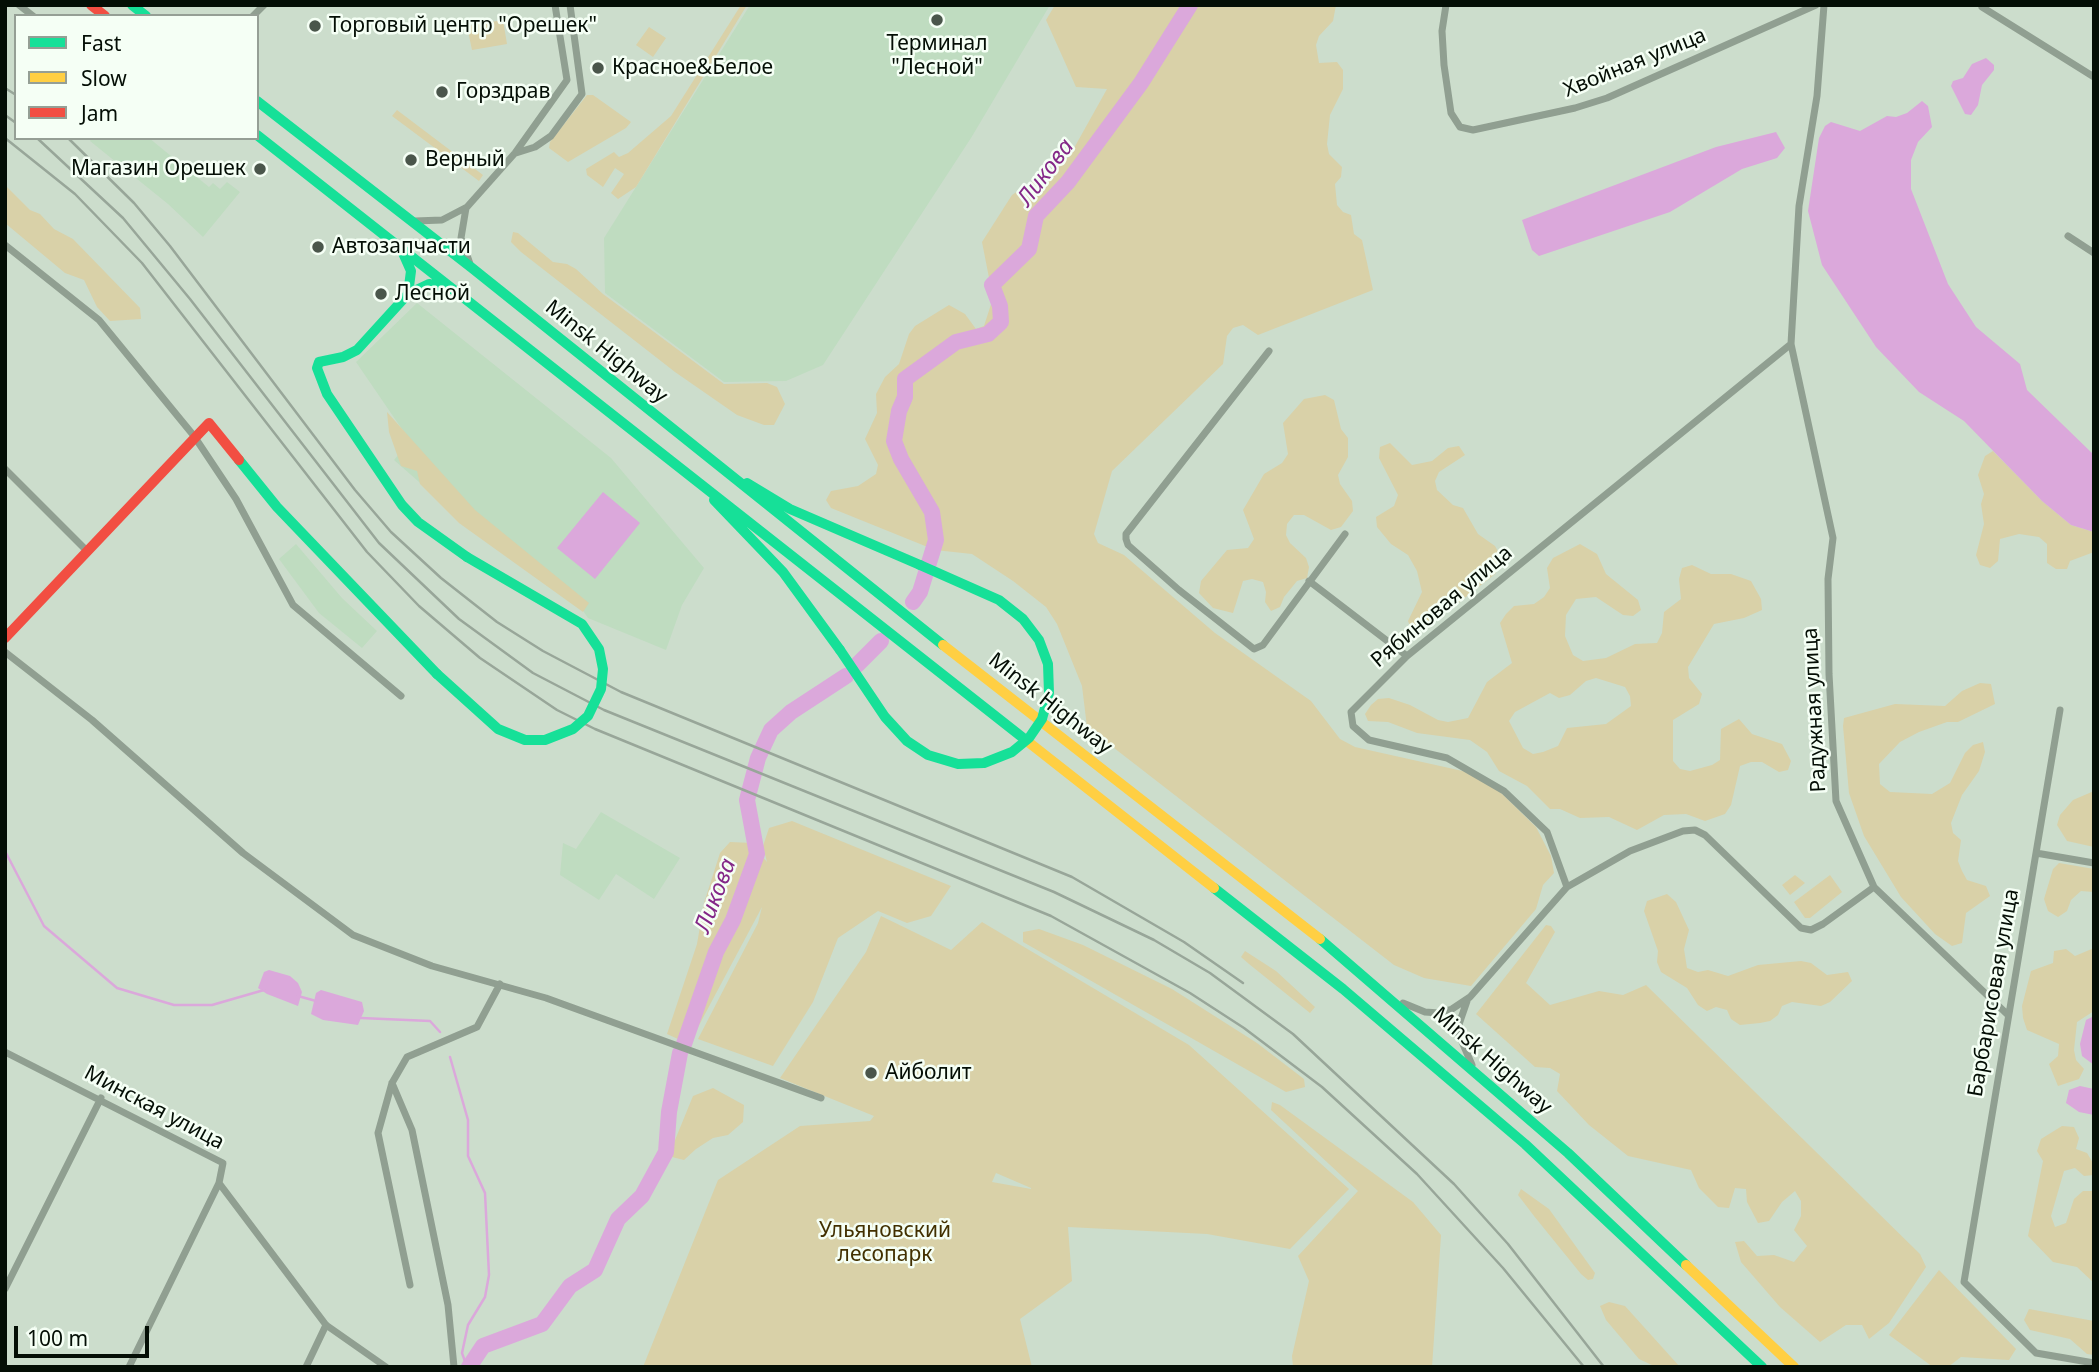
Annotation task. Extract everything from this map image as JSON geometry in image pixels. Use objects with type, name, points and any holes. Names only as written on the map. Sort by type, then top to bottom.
[{"type":"main road","name":"Minsk Highway","points":[[259,103],[472,268],[707,459],[1244,879],[1390,997],[1568,1153],[1794,1367]]},
{"type":"main road","name":"Minsk Highway","points":[[259,137],[905,641],[1431,1061],[1525,1144],[1762,1367]]},
{"type":"main road","points":[[394,242],[410,267],[408,294]]},
{"type":"main road","points":[[5,638],[209,422],[277,507],[437,674],[498,729],[525,740],[545,740],[573,729],[594,708],[601,689],[603,669],[599,649],[582,624],[530,591],[467,557],[418,522],[402,505],[327,394],[318,372],[319,362],[343,357],[357,349],[408,294],[429,284],[458,291]]},
{"type":"main road","points":[[689,474],[783,572],[885,717],[907,741],[928,755],[958,764],[984,763],[1012,752],[1029,738],[1042,719],[1049,693],[1048,664],[1039,640],[1023,619],[999,600],[790,509],[707,459]]},
{"type":"street","points":[[412,221],[442,220],[467,207],[515,153],[567,80],[555,5]]},
{"type":"street","points":[[515,153],[536,147],[551,136],[582,94],[570,5]]},
{"type":"street","name":"Хвойная улица","points":[[1446,5],[1442,31],[1451,113],[1460,127],[1473,130],[1575,108],[1607,97],[1816,5]]},
{"type":"street","name":"Радужная улица","points":[[1824,5],[1817,96],[1800,206],[1791,344],[1833,538],[1828,579],[1829,674],[1836,801],[1874,887],[2008,1015]]},
{"type":"street","points":[[1982,7],[2094,77]]},
{"type":"street","points":[[467,207],[461,238],[472,268]]},
{"type":"street","points":[[2068,236],[2094,253]]},
{"type":"street","points":[[5,245],[99,320],[194,436],[236,499],[293,605],[401,696]]},
{"type":"street","name":"Рябиновая улица","points":[[1567,887],[1547,832],[1504,791],[1447,758],[1369,740],[1353,726],[1351,712],[1355,705],[1407,656],[1791,344]]},
{"type":"street","points":[[1269,351],[1126,534],[1128,545],[1179,590],[1254,649],[1263,645],[1345,534]]},
{"type":"street","points":[[5,469],[88,552]]},
{"type":"street","points":[[1310,581],[1407,656]]},
{"type":"street","points":[[5,652],[92,720],[243,853],[353,935],[432,967],[500,984],[821,1098]]},
{"type":"street","name":"Барбарисовая улица","points":[[2060,710],[1964,1282],[2036,1353],[2094,1363]]},
{"type":"street","points":[[1390,997],[1434,1013],[1452,1009],[1470,997],[1567,887],[1630,850],[1668,835],[1695,830],[1705,835],[1801,928],[1811,930],[1823,924],[1874,887]]},
{"type":"street","points":[[2036,853],[2094,863]]},
{"type":"street","points":[[410,1285],[378,1133],[392,1083],[407,1057],[477,1027],[500,984]]},
{"type":"street","points":[[1470,997],[1457,1030],[1464,1051],[1484,1079]]},
{"type":"street","name":"Минская улица","points":[[5,1052],[101,1098],[223,1163],[219,1183],[327,1325],[386,1367]]},
{"type":"street","points":[[392,1083],[412,1130],[448,1305],[454,1367]]},
{"type":"street","points":[[5,1290],[101,1098]]},
{"type":"street","points":[[129,1367],[219,1183]]},
{"type":"street","points":[[306,1367],[327,1325]]},
{"type":"shaded area","points":[[750,5],[1050,5],[971,138],[823,365],[786,381],[724,382],[605,293],[604,238]]},
{"type":"shaded area","points":[[1986,58],[1994,65],[1994,70],[1982,85],[1978,105],[1971,115],[1965,114],[1951,86],[1953,81],[1963,78],[1972,64]]},
{"type":"shaded area","points":[[1922,101],[1928,106],[1932,127],[1918,142],[1911,160],[1911,189],[1948,284],[1976,327],[2020,364],[2027,390],[2094,455],[2094,532],[2071,525],[2042,501],[1964,421],[1919,392],[1876,347],[1822,265],[1808,211],[1819,138],[1825,126],[1831,122],[1860,131],[1887,116],[1896,117],[1907,113]]},
{"type":"shaded area","points":[[1776,132],[1785,148],[1777,158],[1742,169],[1670,212],[1539,256],[1532,250],[1522,220],[1716,147]]},
{"type":"shaded area","points":[[151,140],[209,187],[213,183],[220,189],[227,182],[240,192],[203,237],[168,204],[90,141]]},
{"type":"shaded area","points":[[417,303],[611,458],[704,568],[682,605],[666,650],[588,618],[573,596],[443,503],[394,460],[410,441],[356,362]]},
{"type":"shaded area","points":[[603,492],[640,523],[595,579],[557,548]]},
{"type":"shaded area","points":[[296,544],[342,598],[377,631],[362,648],[319,613],[279,559]]},
{"type":"shaded area","points":[[601,812],[680,858],[654,899],[616,874],[599,900],[560,875],[563,843],[576,849]]},
{"type":"shaded area","points":[[269,970],[290,976],[298,983],[302,992],[298,1006],[258,988],[264,972]]},
{"type":"shaded area","points":[[321,990],[362,1002],[364,1011],[358,1025],[323,1020],[311,1014],[316,993]]},
{"type":"shaded area","points":[[2094,1016],[2094,1065],[2082,1056],[2080,1044],[2086,1020]]},
{"type":"shaded area","points":[[2080,1086],[2094,1089],[2094,1115],[2079,1112],[2066,1103],[2069,1090]]},
{"type":"green space","points":[[741,5],[747,5],[636,187],[618,199],[611,193],[624,174],[615,168],[603,187],[587,175],[586,169],[614,152],[619,157],[628,153],[671,116]]},
{"type":"green space","points":[[1055,5],[1336,5],[1333,21],[1319,36],[1316,45],[1319,63],[1337,62],[1343,70],[1343,89],[1330,115],[1327,144],[1329,154],[1342,167],[1341,177],[1335,184],[1337,205],[1343,212],[1351,215],[1354,234],[1362,240],[1373,290],[1258,335],[1243,325],[1233,328],[1227,336],[1223,364],[1112,471],[1094,534],[1098,543],[1124,555],[1215,633],[1311,701],[1340,739],[1355,747],[1467,772],[1495,787],[1536,827],[1551,856],[1554,873],[1543,885],[1536,909],[1471,986],[1424,978],[1394,965],[1087,727],[1082,686],[1057,624],[1046,607],[1013,581],[972,554],[935,550],[831,508],[826,500],[831,491],[858,486],[876,474],[878,465],[865,439],[877,413],[876,394],[885,377],[899,364],[909,334],[915,326],[949,305],[965,314],[976,329],[984,326],[993,298],[982,242],[1012,195],[1069,157],[1107,89],[1076,87],[1046,20]]},
{"type":"green space","points":[[503,20],[507,44],[472,50],[467,26]]},
{"type":"green space","points":[[649,27],[666,38],[653,57],[636,45]]},
{"type":"green space","points":[[587,95],[593,95],[631,122],[626,128],[568,162],[549,148],[550,142]]},
{"type":"green space","points":[[397,110],[483,175],[479,181],[392,116]]},
{"type":"green space","points":[[5,185],[30,210],[40,214],[54,229],[73,239],[140,308],[141,319],[110,321],[97,307],[84,280],[65,273],[5,223]]},
{"type":"green space","points":[[513,232],[518,233],[553,262],[567,264],[576,269],[603,294],[724,384],[767,383],[777,387],[785,404],[774,425],[764,425],[737,415],[675,372],[521,252],[511,242]]},
{"type":"green space","points":[[1325,395],[1334,400],[1341,429],[1348,438],[1348,457],[1338,475],[1340,484],[1352,501],[1353,511],[1341,527],[1331,530],[1304,515],[1294,515],[1287,524],[1286,535],[1290,543],[1306,558],[1309,567],[1307,578],[1297,581],[1284,597],[1280,607],[1271,611],[1265,602],[1263,582],[1252,579],[1243,581],[1233,613],[1213,608],[1199,593],[1201,581],[1227,550],[1248,548],[1254,539],[1243,510],[1264,474],[1282,463],[1288,454],[1283,423],[1304,399]]},
{"type":"green space","points":[[387,412],[475,510],[589,603],[583,612],[459,523],[420,484],[417,471],[401,466],[389,432]]},
{"type":"green space","points":[[1390,443],[1412,465],[1432,461],[1448,448],[1459,446],[1465,455],[1439,472],[1435,481],[1437,490],[1453,505],[1463,508],[1478,534],[1495,546],[1500,555],[1500,565],[1495,574],[1447,612],[1412,631],[1408,621],[1422,592],[1417,571],[1408,555],[1391,544],[1377,527],[1376,517],[1394,506],[1398,495],[1379,458],[1380,447]]},
{"type":"green space","points":[[1993,451],[2042,501],[2071,525],[2094,532],[2094,552],[2070,561],[2067,569],[2056,569],[2047,563],[2047,544],[2039,537],[2019,534],[2000,539],[1998,561],[1990,568],[1980,565],[1976,555],[1984,524],[1981,504],[1984,494],[1978,475],[1985,456]]},
{"type":"green space","points":[[1580,544],[1597,554],[1606,574],[1638,600],[1641,610],[1633,616],[1623,615],[1596,597],[1576,599],[1566,615],[1565,636],[1573,655],[1583,661],[1606,658],[1635,644],[1657,643],[1662,633],[1664,612],[1681,599],[1679,579],[1682,568],[1692,565],[1711,574],[1731,574],[1751,581],[1761,599],[1762,610],[1744,618],[1714,624],[1688,667],[1689,678],[1702,694],[1699,704],[1673,720],[1673,761],[1680,769],[1690,771],[1720,760],[1721,729],[1739,719],[1752,734],[1782,744],[1791,761],[1788,770],[1779,772],[1762,762],[1740,766],[1731,805],[1725,814],[1705,821],[1686,814],[1664,815],[1637,830],[1609,817],[1580,818],[1560,809],[1550,809],[1527,786],[1499,771],[1487,752],[1470,740],[1417,733],[1388,722],[1368,721],[1365,714],[1371,705],[1378,699],[1389,698],[1410,705],[1438,720],[1448,722],[1468,718],[1487,682],[1512,663],[1500,623],[1514,606],[1534,604],[1544,597],[1550,588],[1547,568],[1553,558]],"holes":[[[1596,678],[1625,687],[1631,706],[1606,724],[1567,728],[1558,746],[1543,752],[1533,754],[1523,748],[1509,721],[1515,712],[1550,693],[1559,698],[1570,695],[1586,681]]]},
{"type":"green space","points":[[840,675],[844,683],[802,708],[776,736],[768,725],[807,693]]},
{"type":"green space","points":[[1980,683],[1991,684],[1995,704],[1958,722],[1947,722],[1919,732],[1900,742],[1879,764],[1880,784],[1890,792],[1932,794],[1950,783],[1965,753],[1973,745],[1983,742],[1985,752],[1979,771],[1962,795],[1951,823],[1953,833],[1961,840],[1958,861],[1962,871],[1967,880],[1986,886],[1990,896],[1966,913],[1962,943],[1952,946],[1935,934],[1901,897],[1864,836],[1849,793],[1843,726],[1844,718],[1895,704],[1945,706],[1962,691]]},
{"type":"green space","points":[[2094,791],[2094,847],[2067,841],[2057,825],[2060,815],[2073,800]]},
{"type":"green space","points":[[792,821],[951,886],[931,916],[907,923],[878,911],[838,938],[813,1002],[773,1066],[698,1039],[758,923],[762,907],[689,1044],[667,1034],[697,944],[704,903],[720,853],[730,842],[752,843],[767,862],[763,846],[769,828]]},
{"type":"green space","points":[[2059,863],[2094,869],[2094,892],[2081,891],[2071,900],[2067,911],[2058,917],[2048,911],[2044,899],[2053,869]]},
{"type":"green space","points":[[1795,875],[1805,883],[1790,895],[1782,885]]},
{"type":"green space","points":[[1830,875],[1842,892],[1810,918],[1805,918],[1794,902]]},
{"type":"green space","points":[[1667,894],[1676,902],[1689,930],[1684,949],[1687,968],[1728,976],[1758,965],[1801,961],[1811,963],[1827,975],[1848,972],[1852,981],[1830,1002],[1821,1006],[1792,1002],[1782,1006],[1778,1015],[1770,1021],[1740,1025],[1731,1019],[1727,1010],[1716,1007],[1707,1011],[1698,1005],[1687,988],[1661,972],[1657,962],[1658,951],[1644,911],[1647,901]]},
{"type":"green space","name":"Ульяновский лесопарк","points":[[881,916],[951,950],[982,922],[1189,1045],[1349,1189],[1290,1249],[1207,1234],[1068,1227],[1072,1281],[1020,1319],[1032,1367],[643,1367],[718,1180],[800,1126],[870,1121],[874,1116],[780,1078],[866,952]],"holes":[[[996,1173],[1031,1189],[992,1182]]]},
{"type":"green space","points":[[1546,925],[1551,926],[1555,932],[1526,983],[1550,1005],[1599,991],[1623,995],[1646,985],[1920,1254],[1926,1267],[1889,1323],[1869,1339],[1862,1325],[1846,1325],[1820,1342],[1780,1307],[1741,1262],[1735,1242],[1744,1241],[1757,1256],[1774,1255],[1794,1262],[1807,1246],[1794,1230],[1801,1216],[1801,1201],[1795,1191],[1782,1202],[1769,1221],[1758,1223],[1747,1202],[1746,1189],[1735,1188],[1729,1208],[1718,1207],[1699,1188],[1691,1170],[1628,1156],[1589,1125],[1557,1091],[1560,1074],[1550,1068],[1535,1067],[1476,1014]]},
{"type":"green space","points":[[1039,929],[1083,945],[1172,989],[1257,1043],[1304,1079],[1305,1087],[1286,1092],[1023,942],[1023,932]]},
{"type":"green space","points":[[2094,948],[2094,1011],[2077,1022],[2074,1050],[2076,1060],[2084,1069],[2079,1079],[2058,1086],[2049,1064],[2058,1056],[2059,1044],[2027,1030],[2023,1018],[2022,1006],[2031,971],[2053,963],[2054,951],[2066,949],[2075,956]]},
{"type":"green space","points":[[1245,951],[1276,971],[1315,1007],[1310,1013],[1241,957]]},
{"type":"green space","points":[[713,1088],[744,1105],[743,1122],[728,1135],[713,1138],[684,1160],[672,1157],[673,1145],[693,1096]]},
{"type":"green space","points":[[1272,1102],[1280,1105],[1413,1202],[1441,1235],[1432,1367],[1293,1367],[1292,1356],[1309,1281],[1298,1256],[1358,1191],[1271,1110]]},
{"type":"green space","points":[[2062,1126],[2074,1127],[2079,1138],[2076,1149],[2087,1153],[2093,1163],[2094,1175],[2084,1176],[2075,1168],[2064,1171],[2051,1216],[2055,1227],[2066,1223],[2074,1199],[2083,1191],[2094,1191],[2094,1283],[2077,1267],[2053,1262],[2028,1236],[2043,1161],[2037,1151],[2041,1139]]},
{"type":"green space","points":[[1521,1189],[1549,1209],[1595,1273],[1593,1279],[1588,1280],[1581,1274],[1534,1216],[1518,1195]]},
{"type":"green space","points":[[1939,1270],[2016,1349],[2009,1360],[1961,1357],[1948,1367],[1933,1367],[1889,1335]]},
{"type":"green space","points":[[1609,1302],[1625,1306],[1680,1367],[1656,1367],[1639,1359],[1606,1320],[1600,1306]]},
{"type":"green space","points":[[2029,1309],[2094,1321],[2094,1355],[2087,1354],[2070,1339],[2030,1330],[2024,1320]]},
{"type":"waterway","name":"Ликова","points":[[913,602],[920,592],[936,540],[932,512],[901,459],[894,441],[899,411],[905,397],[905,379],[956,342],[988,334],[1001,322],[1000,306],[992,285],[1029,249],[1036,216],[1068,182],[1141,83],[1190,5]]},
{"type":"waterway","name":"Ликова","points":[[857,665],[881,641]]},
{"type":"waterway","name":"Ликова","points":[[684,1044],[716,952],[733,920],[757,854],[747,800],[758,758],[771,730],[791,712],[846,676]]},
{"type":"waterway","points":[[5,851],[44,926],[117,988],[174,1005],[212,1005],[264,990]]},
{"type":"waterway","points":[[298,996],[316,1001]]},
{"type":"waterway","points":[[361,1018],[430,1021],[440,1032]]},
{"type":"waterway","name":"Ликова","points":[[469,1367],[483,1346],[542,1324],[570,1286],[595,1270],[618,1219],[642,1196],[666,1152],[669,1112],[680,1053]]},
{"type":"waterway","points":[[450,1057],[468,1120],[468,1156],[485,1193],[489,1275],[485,1297],[468,1325],[462,1353],[467,1367]]},
{"type":"railway","points":[[5,88],[14,94]]},
{"type":"railway","points":[[5,115],[14,122]]},
{"type":"railway","points":[[5,138],[75,194],[142,263],[367,552],[419,606],[480,658],[557,710],[595,729],[1051,916],[1190,993],[1244,1028],[1322,1087],[1417,1174],[1503,1268],[1584,1367]]},
{"type":"railway","points":[[39,140],[123,218],[190,299],[379,543],[459,619],[533,673],[604,710],[1054,892],[1154,940],[1210,973],[1293,1034],[1454,1184],[1508,1244],[1604,1367]]},
{"type":"railway","points":[[70,140],[134,203],[170,246],[355,490],[391,532],[441,578],[497,622],[543,651],[621,692],[1072,877],[1184,942],[1243,983]]},
{"type":"traffic: fast","points":[[132,5],[143,14]]},
{"type":"traffic: fast","points":[[259,103],[472,268],[943,645]]},
{"type":"traffic: fast","points":[[259,137],[1027,741]]},
{"type":"traffic: fast","points":[[403,253],[411,271],[408,294]]},
{"type":"traffic: fast","points":[[451,289],[429,284],[408,294],[357,350],[343,357],[319,362],[317,368],[327,394],[402,505],[418,522],[467,557]]},
{"type":"traffic: fast","points":[[239,460],[277,507],[437,674]]},
{"type":"traffic: fast","points":[[747,483],[790,509],[920,565]]},
{"type":"traffic: fast","points":[[714,500],[783,572],[840,650]]},
{"type":"traffic: fast","points":[[437,674],[498,729],[525,740],[545,740],[573,729],[588,716],[601,689],[603,669],[599,649],[582,624],[467,557]]},
{"type":"traffic: fast","points":[[840,650],[885,717],[907,741],[928,755],[958,764],[984,763],[1012,752],[1029,738],[1042,719],[1049,693],[1048,664],[1039,640],[1023,619],[999,600],[920,565]]},
{"type":"traffic: fast","points":[[1214,888],[1343,989],[1525,1144],[1762,1367]]},
{"type":"traffic: fast","points":[[1320,939],[1568,1153],[1686,1265]]},
{"type":"traffic: slow","points":[[943,645],[1320,939]]},
{"type":"traffic: slow","points":[[1027,741],[1214,888]]},
{"type":"traffic: slow","points":[[1686,1265],[1794,1367]]},
{"type":"traffic: jam","points":[[91,5],[102,14]]},
{"type":"traffic: jam","points":[[5,638],[209,423],[239,460]]},
{"type":"place","name":"Терминал \"Лесной\"","points":[[937,20]]},
{"type":"place","name":"Торговый центр \"Орешек\"","points":[[315,26]]},
{"type":"place","name":"Красное&Белое","points":[[598,68]]},
{"type":"place","name":"Горздрав","points":[[442,92]]},
{"type":"place","name":"Верный","points":[[411,160]]},
{"type":"place","name":"Магазин Орешек","points":[[260,169]]},
{"type":"place","name":"Автозапчасти","points":[[318,247]]},
{"type":"place","name":"Лесной","points":[[381,294]]},
{"type":"place","name":"Айболит","points":[[871,1073]]}]
